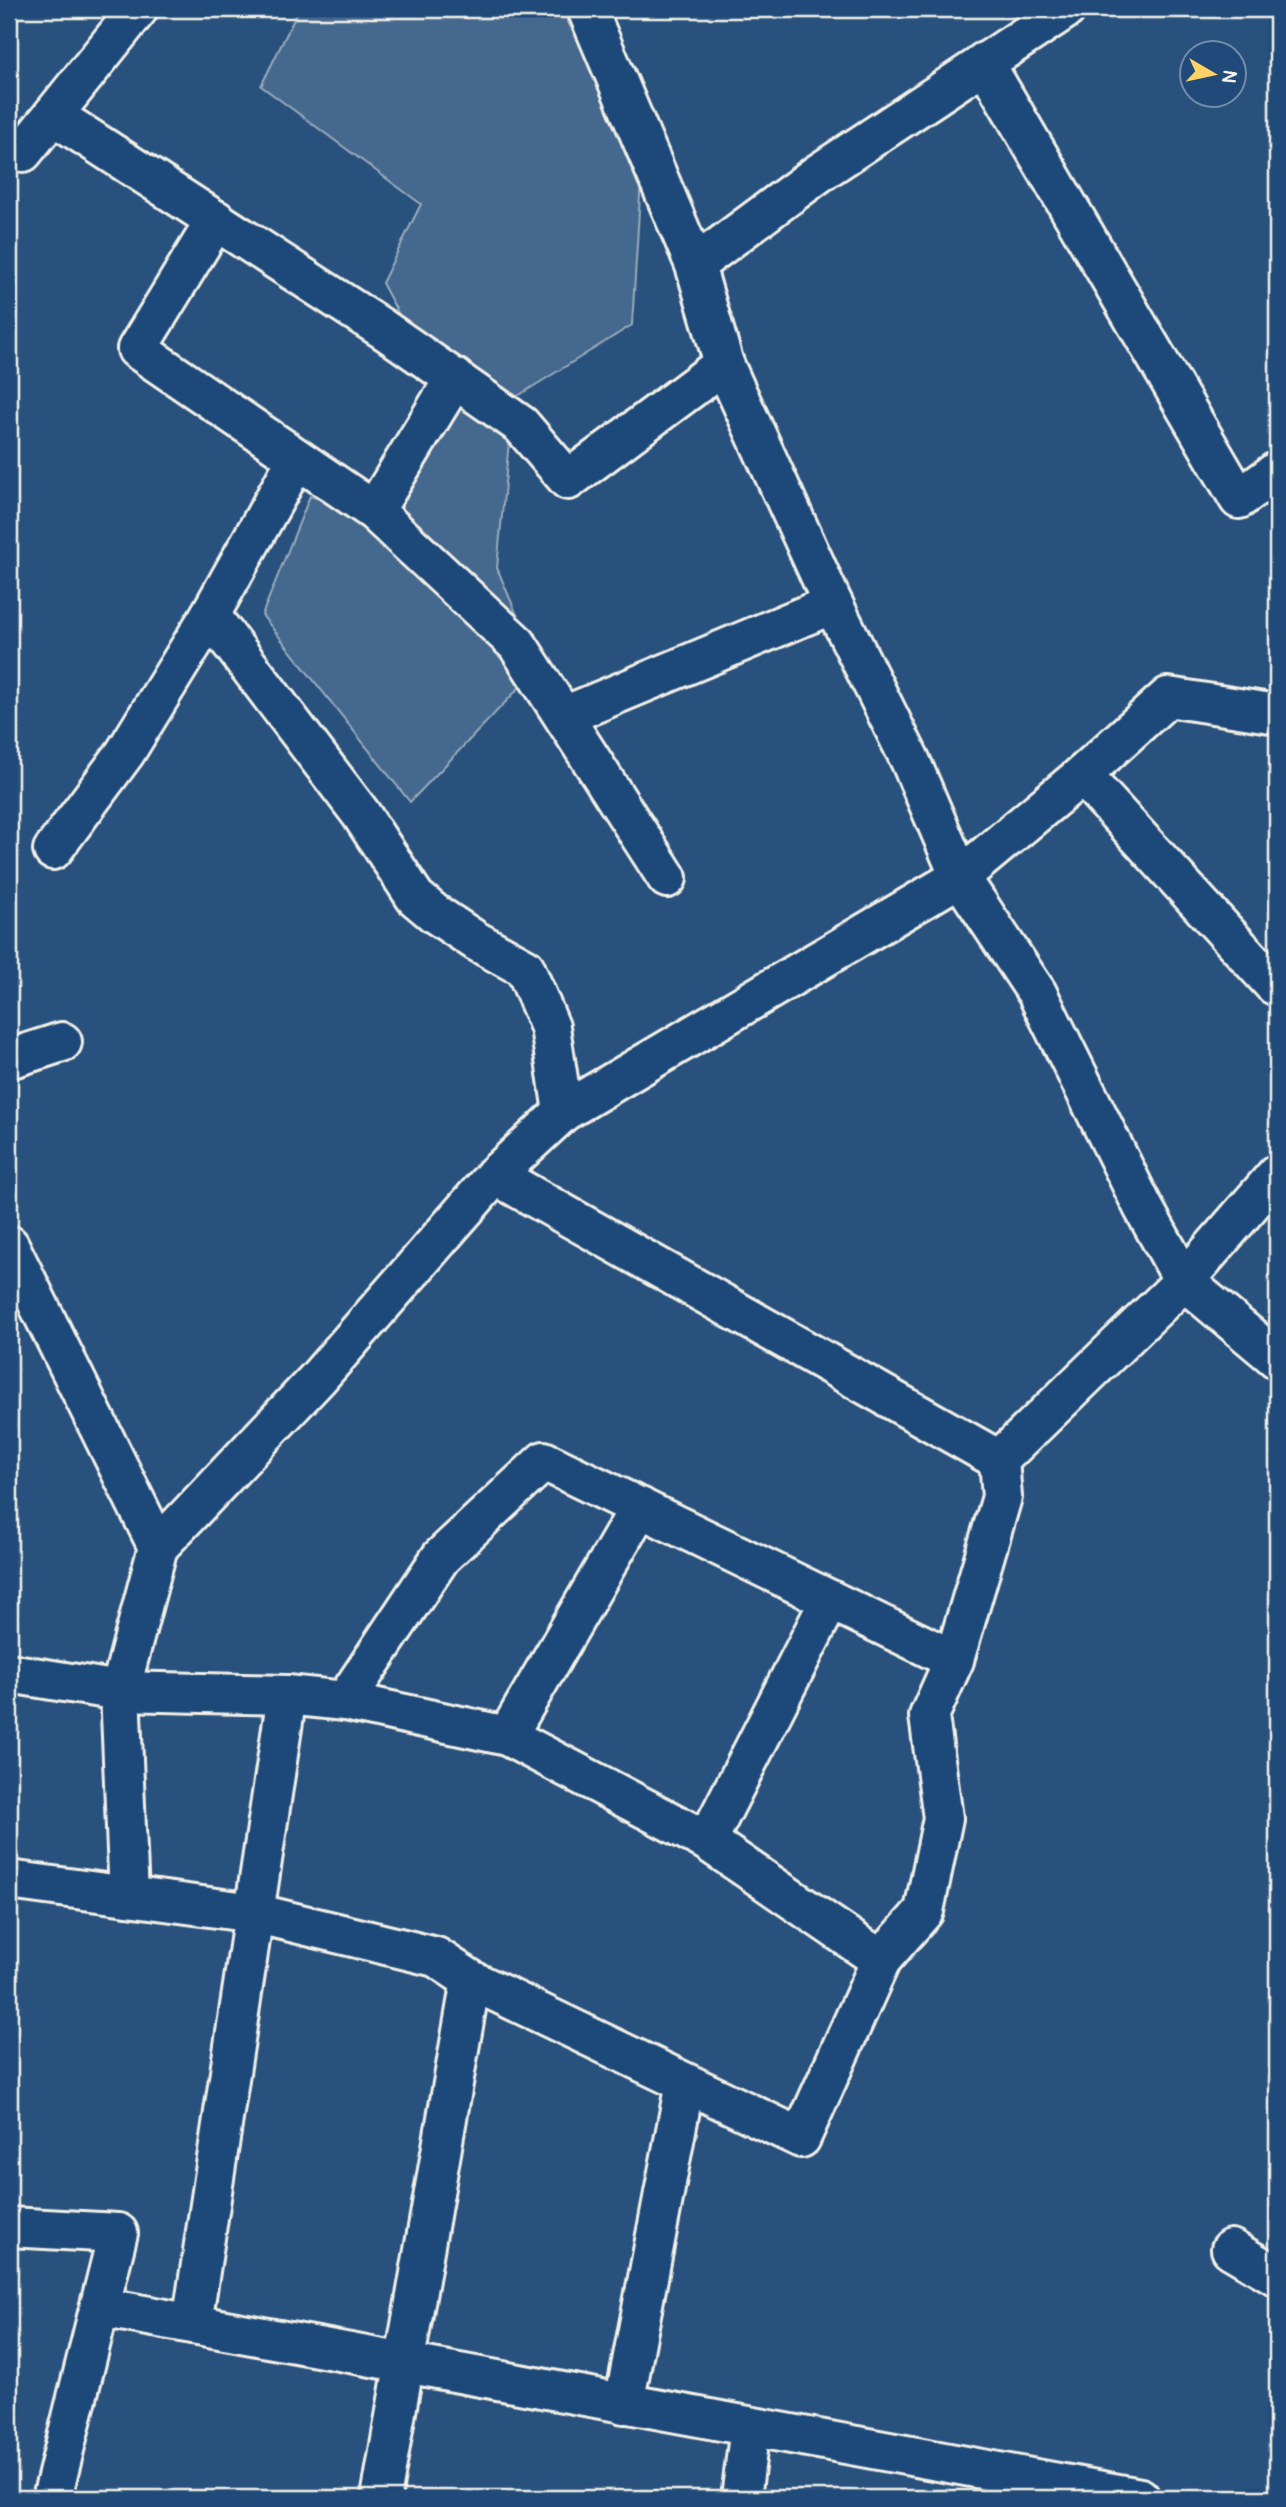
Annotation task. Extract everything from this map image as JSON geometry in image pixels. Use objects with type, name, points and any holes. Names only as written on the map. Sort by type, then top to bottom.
[{"type":"street","points":[[9,144],[23,152],[138,9]]},
{"type":"street","points":[[587,9],[695,265],[724,364],[833,604],[910,760],[960,877],[1037,993],[1143,1208],[1184,1281],[1277,1359]]},
{"type":"street","points":[[695,265],[819,173],[1066,9]]},
{"type":"street","points":[[984,62],[1239,499],[1277,471]]},
{"type":"street","points":[[53,115],[383,329],[521,425],[568,480],[724,364]]},
{"type":"street","points":[[216,220],[137,349],[374,511],[517,644],[667,878]]},
{"type":"street","points":[[374,511],[455,379]]},
{"type":"street","points":[[53,849],[125,753],[210,615],[297,459]]},
{"type":"street","points":[[564,716],[833,604]]},
{"type":"street","points":[[210,615],[361,814],[415,897],[465,934],[525,968],[550,1027],[563,1112]]},
{"type":"street","points":[[129,1896],[120,1691],[158,1547],[317,1379],[495,1175],[563,1112],[960,877],[1082,775],[1168,697],[1277,714]]},
{"type":"street","points":[[1082,775],[1277,986]]},
{"type":"street","points":[[9,1059],[62,1042]]},
{"type":"street","points":[[999,1460],[1184,1281],[1277,1174]]},
{"type":"street","points":[[495,1175],[999,1460]]},
{"type":"street","points":[[9,1245],[158,1547]]},
{"type":"street","points":[[9,1880],[254,1913],[436,1956],[471,1980],[801,2137],[881,1960],[923,1911],[943,1818],[929,1716],[954,1660],[1002,1497],[999,1460]]},
{"type":"street","points":[[345,1701],[441,1557],[544,1461],[954,1660]]},
{"type":"street","points":[[507,1736],[640,1507]]},
{"type":"street","points":[[707,1841],[830,1600]]},
{"type":"street","points":[[9,1674],[120,1691],[287,1695],[345,1701],[507,1736],[707,1841],[881,1960]]},
{"type":"street","points":[[192,2324],[287,1695]]},
{"type":"street","points":[[381,2498],[471,1980]]},
{"type":"street","points":[[624,2404],[685,2082]]},
{"type":"street","points":[[9,2227],[118,2233],[52,2498]]},
{"type":"street","points":[[1231,2249],[1277,2276]]},
{"type":"street","points":[[100,2307],[750,2427],[979,2484],[1140,2498]]},
{"type":"street","points":[[741,2498],[750,2427]]},
{"type":"shaded area","points":[[299,9],[561,9],[642,162],[632,325],[513,399],[497,568],[539,667],[410,802],[262,615],[310,496],[364,513],[453,416],[382,283],[421,204],[261,86]]}]
